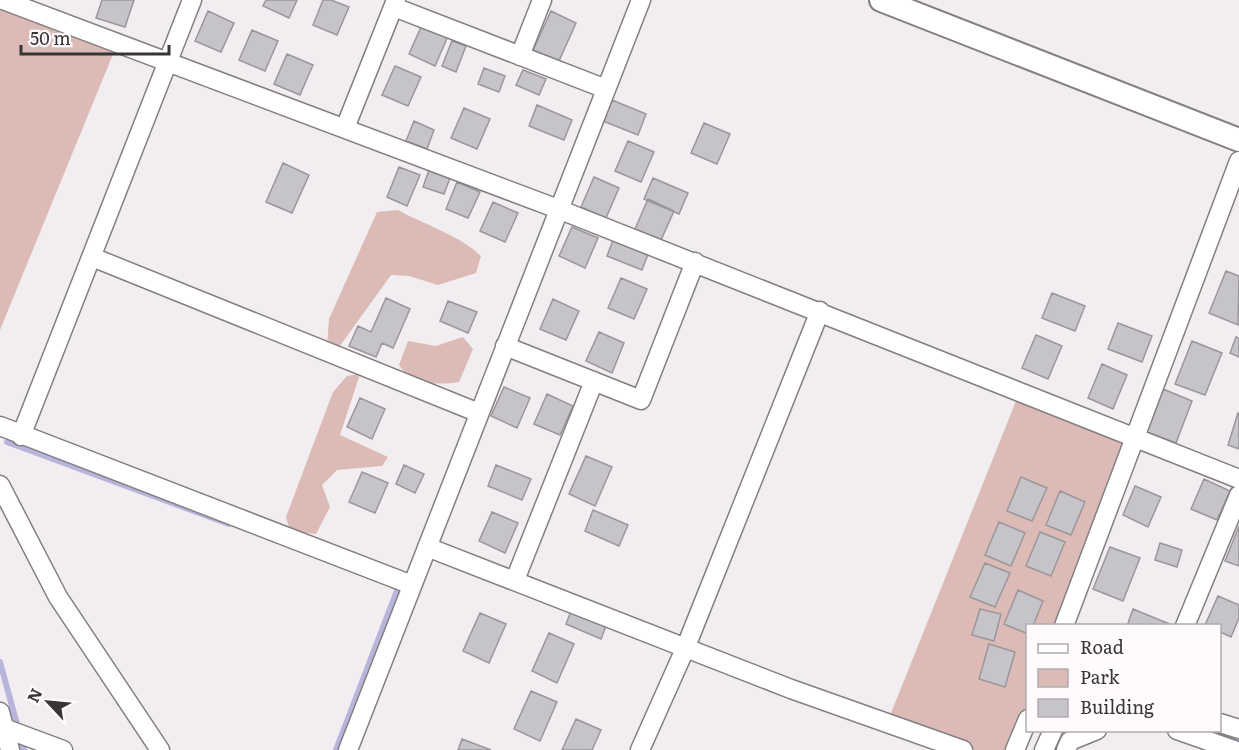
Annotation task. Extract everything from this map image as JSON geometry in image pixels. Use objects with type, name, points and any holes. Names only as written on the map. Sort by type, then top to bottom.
[{"type":"street","points":[[3,0],[695,262],[1239,479]]},
{"type":"street","points":[[21,436],[192,0]]},
{"type":"street","points":[[520,56],[542,0]]},
{"type":"street","points":[[348,750],[641,0]]},
{"type":"street","points":[[881,0],[1239,140]]},
{"type":"street","points":[[345,128],[395,3],[520,56],[606,89]]},
{"type":"street","points":[[1065,624],[1239,161]]},
{"type":"street","points":[[92,257],[479,413]]},
{"type":"street","points":[[505,346],[641,400],[695,262]]},
{"type":"street","points":[[640,750],[685,649],[820,311]]},
{"type":"street","points":[[515,580],[594,381]]},
{"type":"street","points":[[0,426],[412,585]]},
{"type":"street","points":[[0,485],[58,597],[160,750]]},
{"type":"street","points":[[1186,624],[1239,495]]},
{"type":"street","points":[[427,547],[685,649],[963,750]]},
{"type":"street","points":[[2,720],[10,750]]},
{"type":"street","points":[[2,720],[63,750]]},
{"type":"street","points":[[1221,723],[1239,729]]},
{"type":"street","points":[[1015,750],[1026,724]]},
{"type":"street","points":[[1044,750],[1052,732]]},
{"type":"street","points":[[1066,750],[1070,741],[1092,732]]},
{"type":"street","points":[[1184,732],[1234,750]]},
{"type":"green space","points":[[0,8],[118,42],[0,330]]},
{"type":"green space","points":[[398,210],[463,242],[481,256],[476,273],[438,285],[409,276],[391,275],[337,350],[327,346],[329,319],[377,212]]},
{"type":"green space","points":[[463,337],[473,349],[459,382],[442,384],[425,382],[411,377],[399,365],[408,341],[436,346]]},
{"type":"green space","points":[[360,374],[340,435],[388,457],[382,466],[337,470],[322,485],[330,507],[316,534],[290,531],[286,517],[333,392],[347,376]]},
{"type":"green space","points":[[1020,391],[1129,435],[1060,624],[1026,624],[1026,718],[1015,750],[963,750],[887,723]]},
{"type":"building","points":[[102,0],[134,0],[125,27],[96,18]]},
{"type":"building","points":[[266,0],[297,0],[289,18],[263,6]]},
{"type":"building","points":[[323,0],[331,0],[349,7],[337,35],[313,25]]},
{"type":"building","points":[[208,11],[234,23],[221,52],[195,41]]},
{"type":"building","points":[[551,11],[576,23],[559,61],[533,50]]},
{"type":"building","points":[[426,16],[452,27],[435,66],[409,54]]},
{"type":"building","points":[[252,30],[278,41],[265,71],[239,60]]},
{"type":"building","points":[[452,41],[466,46],[456,72],[442,66]]},
{"type":"building","points":[[287,54],[313,65],[300,95],[274,84]]},
{"type":"building","points":[[395,66],[421,77],[408,106],[382,95]]},
{"type":"building","points":[[484,68],[505,76],[499,92],[478,84]]},
{"type":"building","points":[[523,70],[546,79],[539,95],[516,85]]},
{"type":"building","points":[[612,100],[646,114],[638,135],[603,121]]},
{"type":"building","points":[[537,105],[572,120],[564,140],[529,126]]},
{"type":"building","points":[[464,108],[490,119],[477,149],[451,138]]},
{"type":"building","points":[[414,121],[434,130],[427,149],[406,141]]},
{"type":"building","points":[[704,123],[730,134],[717,164],[691,153]]},
{"type":"building","points":[[628,141],[654,152],[641,182],[615,171]]},
{"type":"building","points":[[283,163],[309,175],[292,213],[266,202]]},
{"type":"building","points":[[399,167],[420,175],[407,206],[387,197]]},
{"type":"building","points":[[429,170],[450,178],[444,194],[423,187]]},
{"type":"building","points":[[594,177],[619,188],[606,218],[581,207]]},
{"type":"building","points":[[653,178],[688,193],[679,214],[644,199]]},
{"type":"building","points":[[457,182],[480,192],[468,218],[446,209]]},
{"type":"building","points":[[648,199],[674,211],[661,240],[635,229]]},
{"type":"building","points":[[493,202],[518,213],[505,242],[480,231]]},
{"type":"building","points":[[572,227],[598,238],[585,268],[559,256]]},
{"type":"building","points":[[615,235],[650,249],[642,270],[607,256]]},
{"type":"building","points":[[1226,271],[1239,276],[1238,325],[1209,313]]},
{"type":"building","points":[[621,278],[647,289],[634,319],[608,308]]},
{"type":"building","points":[[1052,293],[1085,306],[1075,331],[1042,318]]},
{"type":"building","points":[[386,298],[410,309],[393,348],[382,343],[376,357],[349,346],[358,326],[371,332]]},
{"type":"building","points":[[553,299],[579,311],[566,340],[540,329]]},
{"type":"building","points":[[448,301],[477,312],[468,333],[440,321]]},
{"type":"building","points":[[1118,323],[1152,336],[1142,362],[1108,349]]},
{"type":"building","points":[[599,332],[624,343],[612,373],[586,361]]},
{"type":"building","points":[[1036,335],[1062,346],[1048,379],[1022,368]]},
{"type":"building","points":[[1236,337],[1239,338],[1239,357],[1230,353]]},
{"type":"building","points":[[1192,341],[1222,353],[1205,395],[1175,384]]},
{"type":"building","points":[[1102,364],[1127,375],[1113,409],[1088,398]]},
{"type":"building","points":[[504,387],[530,398],[517,428],[491,416]]},
{"type":"building","points":[[1163,389],[1192,401],[1176,443],[1147,432]]},
{"type":"building","points":[[547,394],[573,406],[560,435],[534,424]]},
{"type":"building","points":[[360,398],[385,409],[372,439],[347,427]]},
{"type":"building","points":[[1239,414],[1239,449],[1228,445]]},
{"type":"building","points":[[586,456],[612,467],[595,506],[569,494]]},
{"type":"building","points":[[404,465],[424,474],[415,493],[396,484]]},
{"type":"building","points":[[496,465],[531,479],[522,500],[488,486]]},
{"type":"building","points":[[362,472],[388,483],[375,513],[349,502]]},
{"type":"building","points":[[1021,477],[1047,488],[1032,521],[1007,511]]},
{"type":"building","points":[[1204,479],[1230,491],[1217,520],[1191,509]]},
{"type":"building","points":[[1135,486],[1161,497],[1148,527],[1123,515]]},
{"type":"building","points":[[1060,491],[1085,502],[1071,535],[1046,525]]},
{"type":"building","points":[[593,510],[628,525],[619,546],[585,531]]},
{"type":"building","points":[[492,512],[518,523],[505,553],[479,541]]},
{"type":"building","points":[[999,522],[1025,533],[1011,566],[985,555]]},
{"type":"building","points":[[1239,526],[1239,566],[1225,561]]},
{"type":"building","points":[[1040,532],[1065,542],[1051,576],[1026,566]]},
{"type":"building","points":[[1160,543],[1182,550],[1177,567],[1155,560]]},
{"type":"building","points":[[1110,547],[1140,558],[1123,601],[1093,589]]},
{"type":"building","points":[[985,563],[1010,573],[995,607],[970,597]]},
{"type":"building","points":[[1018,590],[1043,601],[1034,624],[1026,624],[1026,633],[1004,624]]},
{"type":"building","points":[[1218,596],[1239,605],[1239,618],[1231,637],[1221,632],[1221,624],[1205,624]]},
{"type":"building","points":[[574,603],[609,618],[601,639],[566,624]]},
{"type":"building","points":[[980,609],[1001,614],[994,641],[972,635]]},
{"type":"building","points":[[1133,609],[1170,624],[1128,624]]},
{"type":"building","points":[[480,613],[506,624],[489,663],[463,651]]},
{"type":"building","points":[[549,633],[574,644],[557,683],[532,671]]},
{"type":"building","points":[[989,644],[1015,652],[1005,687],[979,679]]},
{"type":"building","points":[[531,691],[557,702],[540,741],[514,729]]},
{"type":"building","points":[[576,719],[601,730],[592,750],[562,750]]},
{"type":"building","points":[[462,739],[491,750],[458,750]]},
{"type":"waterway","points":[[7,442],[229,524]]},
{"type":"waterway","points":[[336,750],[398,588],[393,586]]},
{"type":"waterway","points":[[0,662],[18,728]]},
{"type":"waterway","points":[[1054,750],[1061,732]]},
{"type":"waterway","points":[[1218,732],[1239,739]]},
{"type":"waterway","points":[[20,738],[24,750]]}]
